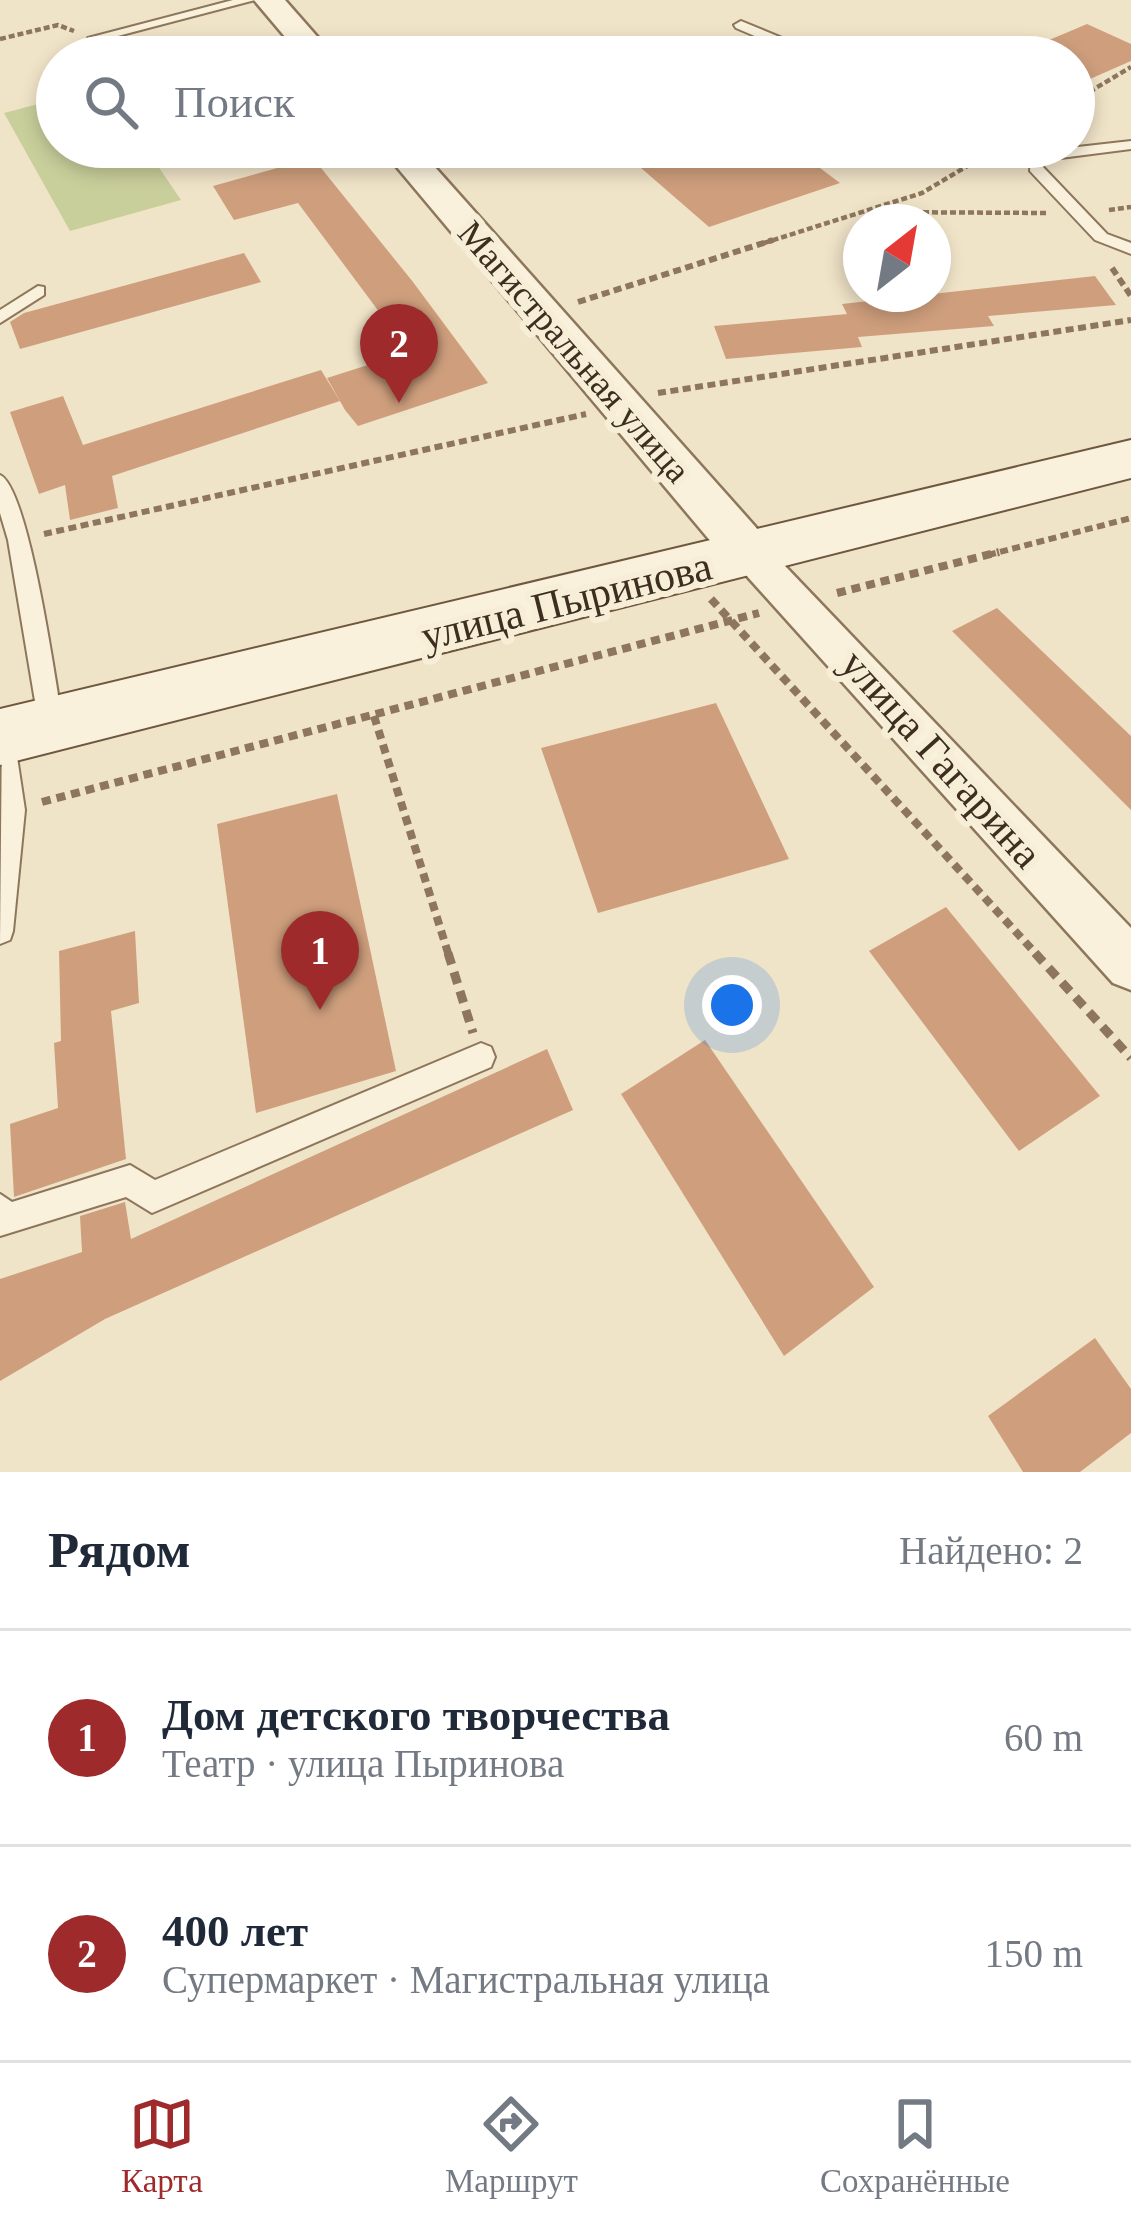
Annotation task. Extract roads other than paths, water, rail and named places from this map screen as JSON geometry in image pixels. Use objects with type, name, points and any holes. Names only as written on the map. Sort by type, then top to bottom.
[{"type":"main road","name":"улица Пыринова","points":[[18,733],[730,576],[1131,459]]},
{"type":"street","points":[[269,0],[301,36]]},
{"type":"street","name":"Магистральная улица","points":[[416,168],[622,402],[730,576]]},
{"type":"street","name":"улица Гагарина","points":[[730,576],[800,603],[1131,965]]},
{"type":"lane","points":[[103,36],[249,0]]},
{"type":"lane","points":[[741,25],[767,36]]},
{"type":"lane","points":[[1095,147],[1131,145]]},
{"type":"lane","points":[[1036,168],[1101,237],[1131,249]]},
{"type":"lane","points":[[0,318],[38,291]]},
{"type":"lane","points":[[0,482],[19,540],[18,733],[0,932]]},
{"type":"lane","points":[[0,1210],[2,1221],[130,1180],[152,1197],[481,1057]]},
{"type":"place","name":"400 лет","points":[[399,403]]},
{"type":"place","name":"Дом детского творчества","points":[[320,1010]]}]
